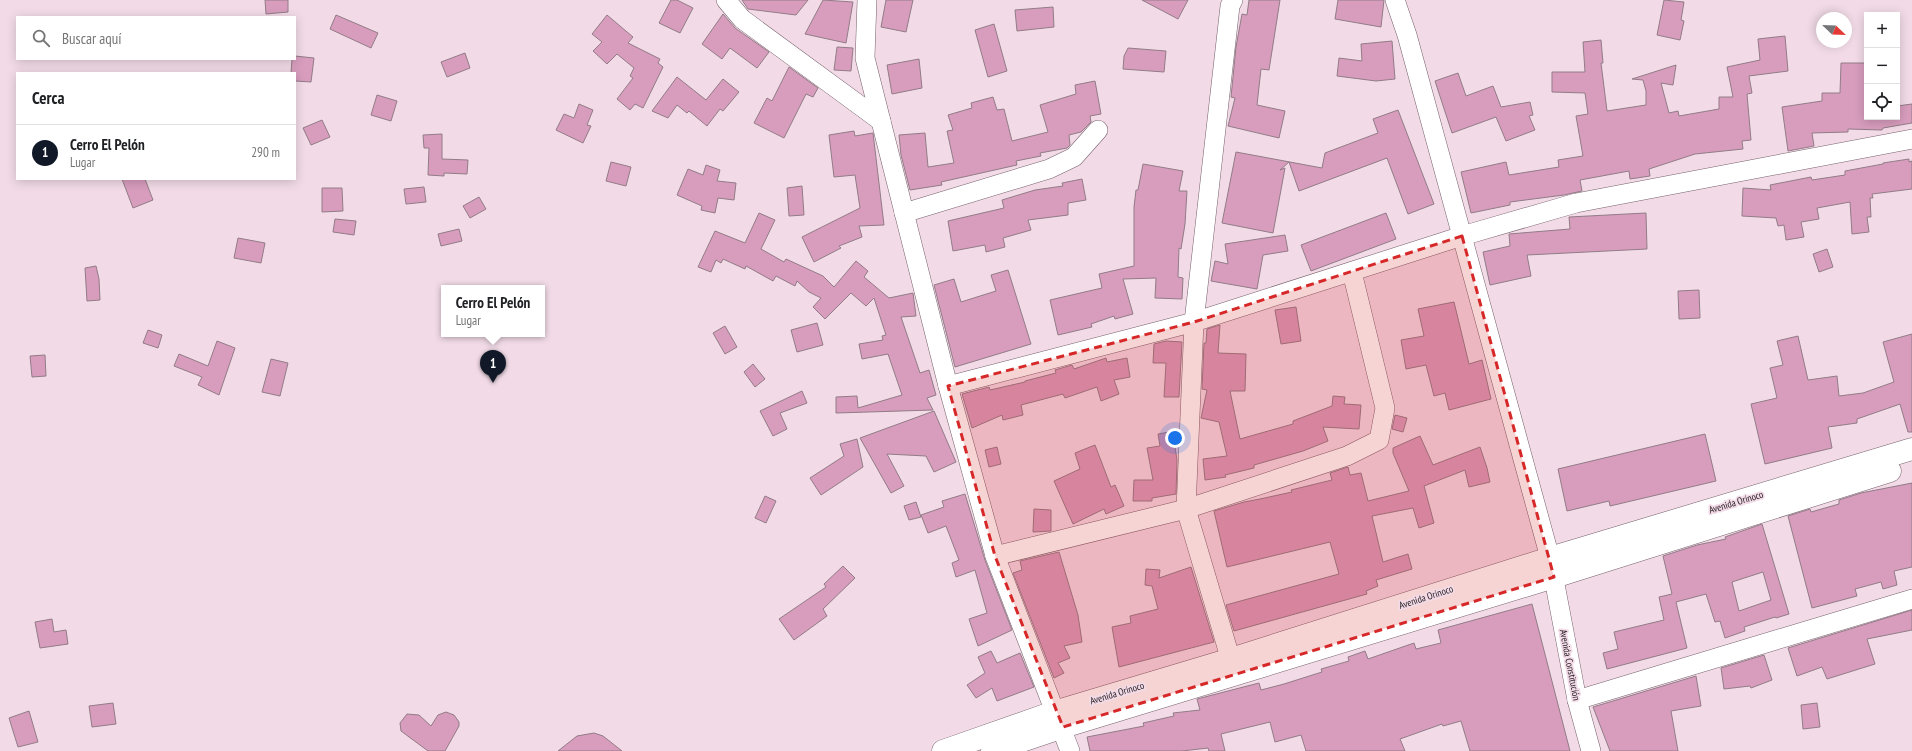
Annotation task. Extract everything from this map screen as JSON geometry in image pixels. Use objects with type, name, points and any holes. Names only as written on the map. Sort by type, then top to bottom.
[{"type":"main road","name":"Avenida Orinoco","points":[[943,751],[1058,720],[1233,667],[1552,567],[1912,449]]},
{"type":"main road","name":"Avenida Orinoco","points":[[1552,567],[1912,464]]},
{"type":"main road","name":"Avenida Orinoco","points":[[992,751],[1058,720]]},
{"type":"street","points":[[726,0],[742,19],[881,121]]},
{"type":"street","points":[[867,0],[864,58],[948,386],[995,556],[1070,751]]},
{"type":"street","name":"Avenida Constitución","points":[[1395,0],[1407,35],[1552,567],[1577,700],[1591,751]]},
{"type":"street","points":[[1229,2],[1194,322],[1186,509],[1233,667]]},
{"type":"street","points":[[904,214],[1049,170],[1074,157],[1098,130]]},
{"type":"street","points":[[948,386],[1194,322],[1462,236],[1576,203],[1912,139]]},
{"type":"street","points":[[995,556],[1186,509],[1347,456],[1379,440],[1385,408],[1352,272]]},
{"type":"street","points":[[1577,700],[1912,600]]},
{"type":"highlighted area","points":[[1462,236],[1554,577],[1063,727],[995,556],[948,386],[1194,322]]},
{"type":"building","points":[[265,0],[288,0],[288,12],[266,14]]},
{"type":"building","points":[[671,0],[677,0],[693,8],[680,33],[659,23]]},
{"type":"building","points":[[742,0],[808,0],[796,15],[748,9]]},
{"type":"building","points":[[823,0],[853,2],[846,43],[805,34]]},
{"type":"building","points":[[886,0],[913,0],[906,32],[881,27]]},
{"type":"building","points":[[1142,0],[1188,0],[1178,19]]},
{"type":"building","points":[[1249,0],[1280,0],[1269,70],[1261,69],[1257,105],[1285,111],[1279,138],[1228,126],[1235,98],[1231,97],[1236,47],[1242,14],[1247,15]]},
{"type":"building","points":[[1338,0],[1384,0],[1381,27],[1335,19]]},
{"type":"building","points":[[1664,0],[1684,2],[1681,20],[1684,21],[1680,40],[1657,35]]},
{"type":"building","points":[[1053,7],[1054,27],[1017,31],[1015,10]]},
{"type":"building","points":[[723,14],[735,28],[769,52],[757,68],[730,48],[722,59],[702,44]]},
{"type":"building","points":[[336,15],[378,33],[371,48],[330,29]]},
{"type":"building","points":[[607,15],[633,37],[628,43],[660,59],[658,63],[663,67],[643,108],[635,104],[630,110],[617,99],[633,78],[630,76],[634,68],[617,54],[607,64],[593,51],[602,42],[592,34]]},
{"type":"building","points":[[994,24],[1007,71],[988,77],[975,30]]},
{"type":"building","points":[[1785,36],[1788,71],[1749,76],[1752,93],[1747,94],[1751,140],[1742,141],[1743,149],[1695,154],[1649,169],[1650,176],[1630,179],[1629,171],[1580,180],[1582,191],[1564,195],[1510,202],[1510,205],[1471,213],[1461,172],[1506,162],[1509,175],[1559,167],[1558,160],[1583,156],[1576,116],[1588,114],[1585,93],[1552,92],[1552,72],[1585,72],[1583,42],[1601,40],[1603,63],[1601,63],[1607,111],[1646,105],[1646,91],[1643,80],[1632,79],[1676,65],[1673,85],[1661,83],[1669,113],[1678,111],[1679,116],[1719,109],[1719,97],[1733,97],[1727,67],[1760,60],[1758,39]]},
{"type":"building","points":[[1392,41],[1395,79],[1376,81],[1337,76],[1339,58],[1362,61],[1361,44]]},
{"type":"building","points":[[837,47],[853,48],[851,71],[834,70]]},
{"type":"building","points":[[1128,48],[1166,51],[1164,72],[1123,69],[1124,56]]},
{"type":"building","points":[[465,53],[470,68],[447,77],[441,62]]},
{"type":"building","points":[[296,56],[314,58],[311,82],[296,81],[296,72],[291,72],[292,60],[296,60]]},
{"type":"building","points":[[919,59],[922,88],[892,94],[887,65]]},
{"type":"building","points":[[1841,63],[1864,63],[1864,120],[1900,120],[1900,106],[1912,104],[1912,123],[1883,128],[1882,130],[1848,129],[1848,132],[1812,133],[1814,146],[1788,151],[1782,107],[1822,101],[1822,93],[1840,93]]},
{"type":"building","points":[[789,67],[818,88],[813,97],[806,94],[784,138],[754,123],[767,98],[772,101]]},
{"type":"building","points":[[1458,73],[1466,96],[1493,86],[1501,107],[1530,102],[1533,115],[1529,116],[1535,130],[1506,141],[1496,117],[1452,133],[1435,81]]},
{"type":"building","points":[[677,77],[706,100],[723,79],[739,92],[723,111],[720,109],[707,126],[689,111],[687,113],[677,105],[668,118],[652,111]]},
{"type":"building","points":[[1095,81],[1101,114],[1090,116],[1091,122],[1081,132],[1069,135],[1070,145],[1067,148],[1040,153],[1041,156],[1016,161],[1017,165],[941,182],[942,185],[910,190],[901,155],[899,135],[925,133],[928,167],[954,163],[947,131],[953,130],[948,115],[972,108],[971,103],[993,97],[997,110],[1004,109],[1012,141],[1048,132],[1040,105],[1076,94],[1075,85]]},
{"type":"building","points":[[377,95],[397,101],[391,121],[371,115]]},
{"type":"building","points":[[579,104],[593,110],[587,125],[591,126],[583,143],[556,130],[564,114],[574,118]]},
{"type":"building","points":[[1398,110],[1434,204],[1408,214],[1387,158],[1299,191],[1289,162],[1280,170],[1285,168],[1273,233],[1222,223],[1236,152],[1322,168],[1325,153],[1378,133],[1373,119]]},
{"type":"building","points":[[322,120],[330,137],[311,145],[303,128]]},
{"type":"building","points":[[854,131],[855,136],[873,133],[884,225],[859,226],[862,237],[839,246],[841,248],[814,262],[802,237],[860,208],[855,175],[834,177],[829,135]]},
{"type":"building","points":[[442,134],[442,159],[468,160],[467,174],[444,173],[444,176],[428,175],[429,148],[424,148],[423,135]]},
{"type":"building","points":[[1909,159],[1909,162],[1912,161],[1912,189],[1872,194],[1873,198],[1870,198],[1871,217],[1867,217],[1869,232],[1852,234],[1850,202],[1817,208],[1819,219],[1801,222],[1804,237],[1786,240],[1784,225],[1778,226],[1776,218],[1742,216],[1743,188],[1771,190],[1770,185],[1811,177],[1812,180],[1845,175],[1845,171]]},
{"type":"building","points":[[611,162],[631,167],[626,186],[606,181]]},
{"type":"building","points":[[1143,164],[1183,171],[1179,191],[1187,191],[1185,224],[1181,249],[1179,248],[1178,277],[1183,278],[1182,299],[1155,298],[1156,278],[1123,279],[1133,314],[1115,319],[1114,316],[1091,324],[1092,327],[1058,335],[1050,300],[1102,288],[1099,274],[1134,266],[1134,207],[1136,190],[1138,190]]},
{"type":"building","points":[[706,165],[720,170],[717,181],[736,183],[734,200],[718,198],[715,213],[701,210],[702,206],[677,195],[688,169],[703,175]]},
{"type":"building","points":[[1082,179],[1086,200],[1068,203],[1068,215],[1028,220],[1031,230],[1003,238],[1005,247],[986,252],[985,245],[953,251],[948,221],[1004,208],[1002,200],[1035,190],[1063,186],[1062,183]]},
{"type":"building","points":[[122,180],[145,180],[153,200],[133,208]]},
{"type":"building","points":[[802,186],[804,215],[789,216],[787,188]]},
{"type":"building","points":[[424,187],[426,202],[406,204],[404,189]]},
{"type":"building","points":[[322,188],[342,188],[343,211],[322,212]]},
{"type":"building","points":[[479,197],[486,209],[470,218],[463,206]]},
{"type":"building","points":[[759,213],[775,220],[761,249],[784,262],[786,259],[823,276],[834,287],[856,261],[868,271],[864,277],[889,298],[913,293],[916,316],[901,317],[920,373],[929,370],[936,395],[927,398],[933,410],[836,413],[836,397],[857,396],[858,408],[902,395],[888,354],[862,359],[859,344],[883,340],[882,336],[886,335],[874,298],[866,306],[851,293],[825,319],[813,307],[821,298],[809,292],[797,281],[795,286],[776,276],[773,281],[746,266],[745,269],[723,259],[721,263],[716,260],[711,272],[698,267],[715,231],[745,243]]},
{"type":"building","points":[[1386,213],[1396,239],[1311,271],[1301,245]]},
{"type":"building","points":[[1646,213],[1647,249],[1527,255],[1531,276],[1490,285],[1483,252],[1510,246],[1509,234],[1570,229],[1569,217]]},
{"type":"building","points":[[335,219],[356,221],[354,235],[333,232]]},
{"type":"building","points":[[459,229],[462,241],[441,246],[438,234]]},
{"type":"building","points":[[1285,235],[1288,251],[1263,255],[1257,289],[1211,281],[1215,261],[1228,264],[1225,244]]},
{"type":"building","points":[[238,238],[265,243],[261,263],[234,258]]},
{"type":"building","points":[[1827,249],[1833,267],[1819,272],[1813,254]]},
{"type":"building","points":[[96,266],[99,279],[100,300],[87,301],[85,268]]},
{"type":"building","points":[[1008,270],[1031,344],[955,367],[934,285],[954,279],[961,302],[996,291],[991,275]]},
{"type":"building","points":[[1699,290],[1700,318],[1679,319],[1678,291]]},
{"type":"building","points":[[1454,302],[1469,364],[1482,360],[1491,399],[1449,410],[1445,393],[1434,396],[1426,365],[1406,369],[1401,340],[1424,336],[1418,309]]},
{"type":"building","points":[[1296,307],[1301,341],[1281,344],[1275,310]]},
{"type":"building","points":[[817,323],[823,345],[797,352],[791,330]]},
{"type":"building","points":[[1220,325],[1218,353],[1246,354],[1245,391],[1230,391],[1240,439],[1293,424],[1293,421],[1332,406],[1333,396],[1345,397],[1344,404],[1361,405],[1359,429],[1323,427],[1328,441],[1303,451],[1254,465],[1254,468],[1225,475],[1226,477],[1205,480],[1203,459],[1227,456],[1219,422],[1201,418],[1207,390],[1202,389],[1204,343],[1206,343],[1207,329]]},
{"type":"building","points":[[725,326],[737,347],[725,354],[713,333]]},
{"type":"building","points":[[148,330],[162,335],[158,348],[143,343]]},
{"type":"building","points":[[1912,334],[1912,432],[1908,432],[1900,404],[1857,419],[1857,423],[1828,427],[1832,448],[1765,464],[1751,404],[1777,398],[1770,368],[1783,365],[1777,341],[1798,336],[1808,380],[1837,376],[1839,396],[1863,393],[1894,382],[1883,342]]},
{"type":"building","points":[[217,341],[235,348],[219,395],[198,385],[202,377],[174,366],[179,354],[208,366]]},
{"type":"building","points":[[1166,341],[1182,342],[1179,397],[1164,397],[1166,363],[1153,363],[1154,344]]},
{"type":"building","points":[[45,355],[46,376],[32,377],[30,356]]},
{"type":"building","points":[[1106,358],[1107,362],[1127,358],[1130,377],[1114,380],[1119,394],[1101,401],[1097,387],[1065,398],[1063,394],[1021,405],[1023,415],[1003,420],[1002,415],[972,428],[962,394],[989,387],[990,390],[1025,382],[1056,373],[1055,370],[1072,365],[1074,369]]},
{"type":"building","points":[[271,359],[288,363],[280,396],[262,392]]},
{"type":"building","points":[[753,364],[765,379],[755,387],[744,372]]},
{"type":"building","points":[[802,391],[807,403],[780,413],[787,429],[773,436],[760,411]]},
{"type":"building","points":[[934,411],[956,462],[934,472],[926,456],[887,454],[904,486],[891,493],[860,438]]},
{"type":"building","points":[[1395,415],[1407,418],[1403,432],[1392,429]]},
{"type":"building","points":[[1175,431],[1178,445],[1175,447],[1177,460],[1176,494],[1152,498],[1152,501],[1133,501],[1134,480],[1153,480],[1147,448],[1160,446],[1158,434]]},
{"type":"building","points":[[1705,434],[1716,481],[1610,506],[1609,501],[1567,511],[1558,469]]},
{"type":"building","points":[[1420,436],[1433,465],[1480,447],[1490,482],[1469,487],[1465,470],[1424,486],[1434,523],[1419,528],[1413,508],[1372,516],[1383,562],[1408,554],[1412,569],[1376,580],[1378,586],[1366,591],[1367,594],[1234,631],[1226,605],[1339,574],[1330,542],[1227,567],[1214,511],[1244,502],[1292,492],[1291,490],[1332,480],[1330,473],[1348,467],[1350,475],[1361,473],[1368,501],[1409,491],[1393,453],[1393,448]]},
{"type":"building","points":[[857,439],[863,467],[821,495],[810,478],[844,456],[840,444]]},
{"type":"building","points":[[1095,445],[1111,487],[1115,485],[1124,506],[1106,514],[1104,509],[1073,524],[1054,481],[1080,469],[1075,453]]},
{"type":"building","points":[[997,447],[1001,464],[989,467],[985,450]]},
{"type":"building","points":[[1912,483],[1912,567],[1894,571],[1897,585],[1883,589],[1881,582],[1855,589],[1857,596],[1812,608],[1788,516],[1810,509],[1811,512],[1839,504],[1839,500],[1861,493]]},
{"type":"building","points":[[965,494],[985,560],[1012,630],[978,646],[969,619],[987,613],[975,570],[956,577],[952,563],[959,560],[946,526],[928,533],[921,515],[944,507],[942,501]]},
{"type":"building","points":[[765,496],[776,501],[766,523],[755,518]]},
{"type":"building","points":[[916,502],[921,517],[909,520],[904,506]]},
{"type":"building","points":[[1034,509],[1051,510],[1051,531],[1033,532]]},
{"type":"building","points":[[1762,524],[1789,614],[1744,627],[1745,631],[1725,638],[1720,621],[1715,622],[1706,594],[1676,602],[1687,648],[1607,669],[1603,653],[1618,649],[1614,632],[1664,620],[1659,597],[1672,594],[1663,556],[1697,545],[1726,539],[1725,537]],"holes":[[[1763,572],[1771,600],[1739,611],[1732,582]]]},
{"type":"building","points":[[1059,552],[1078,615],[1082,642],[1064,646],[1070,658],[1058,663],[1064,673],[1054,678],[1013,573],[1022,570],[1020,561]]},
{"type":"building","points":[[843,566],[855,578],[823,609],[827,616],[794,640],[779,619],[826,587],[824,584]]},
{"type":"building","points":[[1191,567],[1214,642],[1119,667],[1112,627],[1131,623],[1130,616],[1158,609],[1152,586],[1145,585],[1146,569],[1160,570],[1159,578]]},
{"type":"building","points":[[1532,604],[1570,751],[1470,751],[1461,721],[1443,726],[1442,724],[1400,739],[1405,751],[1306,751],[1301,735],[1275,742],[1270,722],[1221,734],[1225,751],[1209,751],[1208,748],[1182,751],[1090,751],[1087,737],[1144,726],[1143,723],[1174,716],[1173,713],[1200,710],[1197,699],[1259,683],[1261,690],[1284,684],[1322,672],[1321,669],[1349,661],[1348,657],[1365,651],[1368,659],[1414,643],[1416,649],[1441,643],[1438,630]]},
{"type":"building","points":[[1912,610],[1912,630],[1867,639],[1875,664],[1827,679],[1822,667],[1797,676],[1788,648]]},
{"type":"building","points":[[52,619],[54,632],[66,630],[68,644],[40,648],[35,622]]},
{"type":"building","points":[[991,651],[997,663],[1020,653],[1034,687],[997,701],[992,688],[976,698],[967,685],[985,673],[978,657]]},
{"type":"building","points":[[1764,655],[1772,680],[1751,688],[1750,686],[1724,689],[1721,668]]},
{"type":"building","points":[[1696,676],[1701,706],[1671,711],[1678,751],[1610,751],[1593,707]]},
{"type":"building","points":[[113,703],[116,724],[92,727],[89,706]]},
{"type":"building","points":[[1817,703],[1820,727],[1803,729],[1801,705]]},
{"type":"building","points":[[29,711],[38,742],[18,747],[9,718]]},
{"type":"building","points":[[446,712],[454,715],[459,722],[459,726],[445,751],[428,751],[401,731],[400,723],[407,714],[419,715],[431,726],[438,715]]},
{"type":"building","points":[[594,733],[603,736],[622,751],[558,751],[577,736]]},
{"type":"place","name":"Cerro El Pelón","points":[[493,383]]}]
